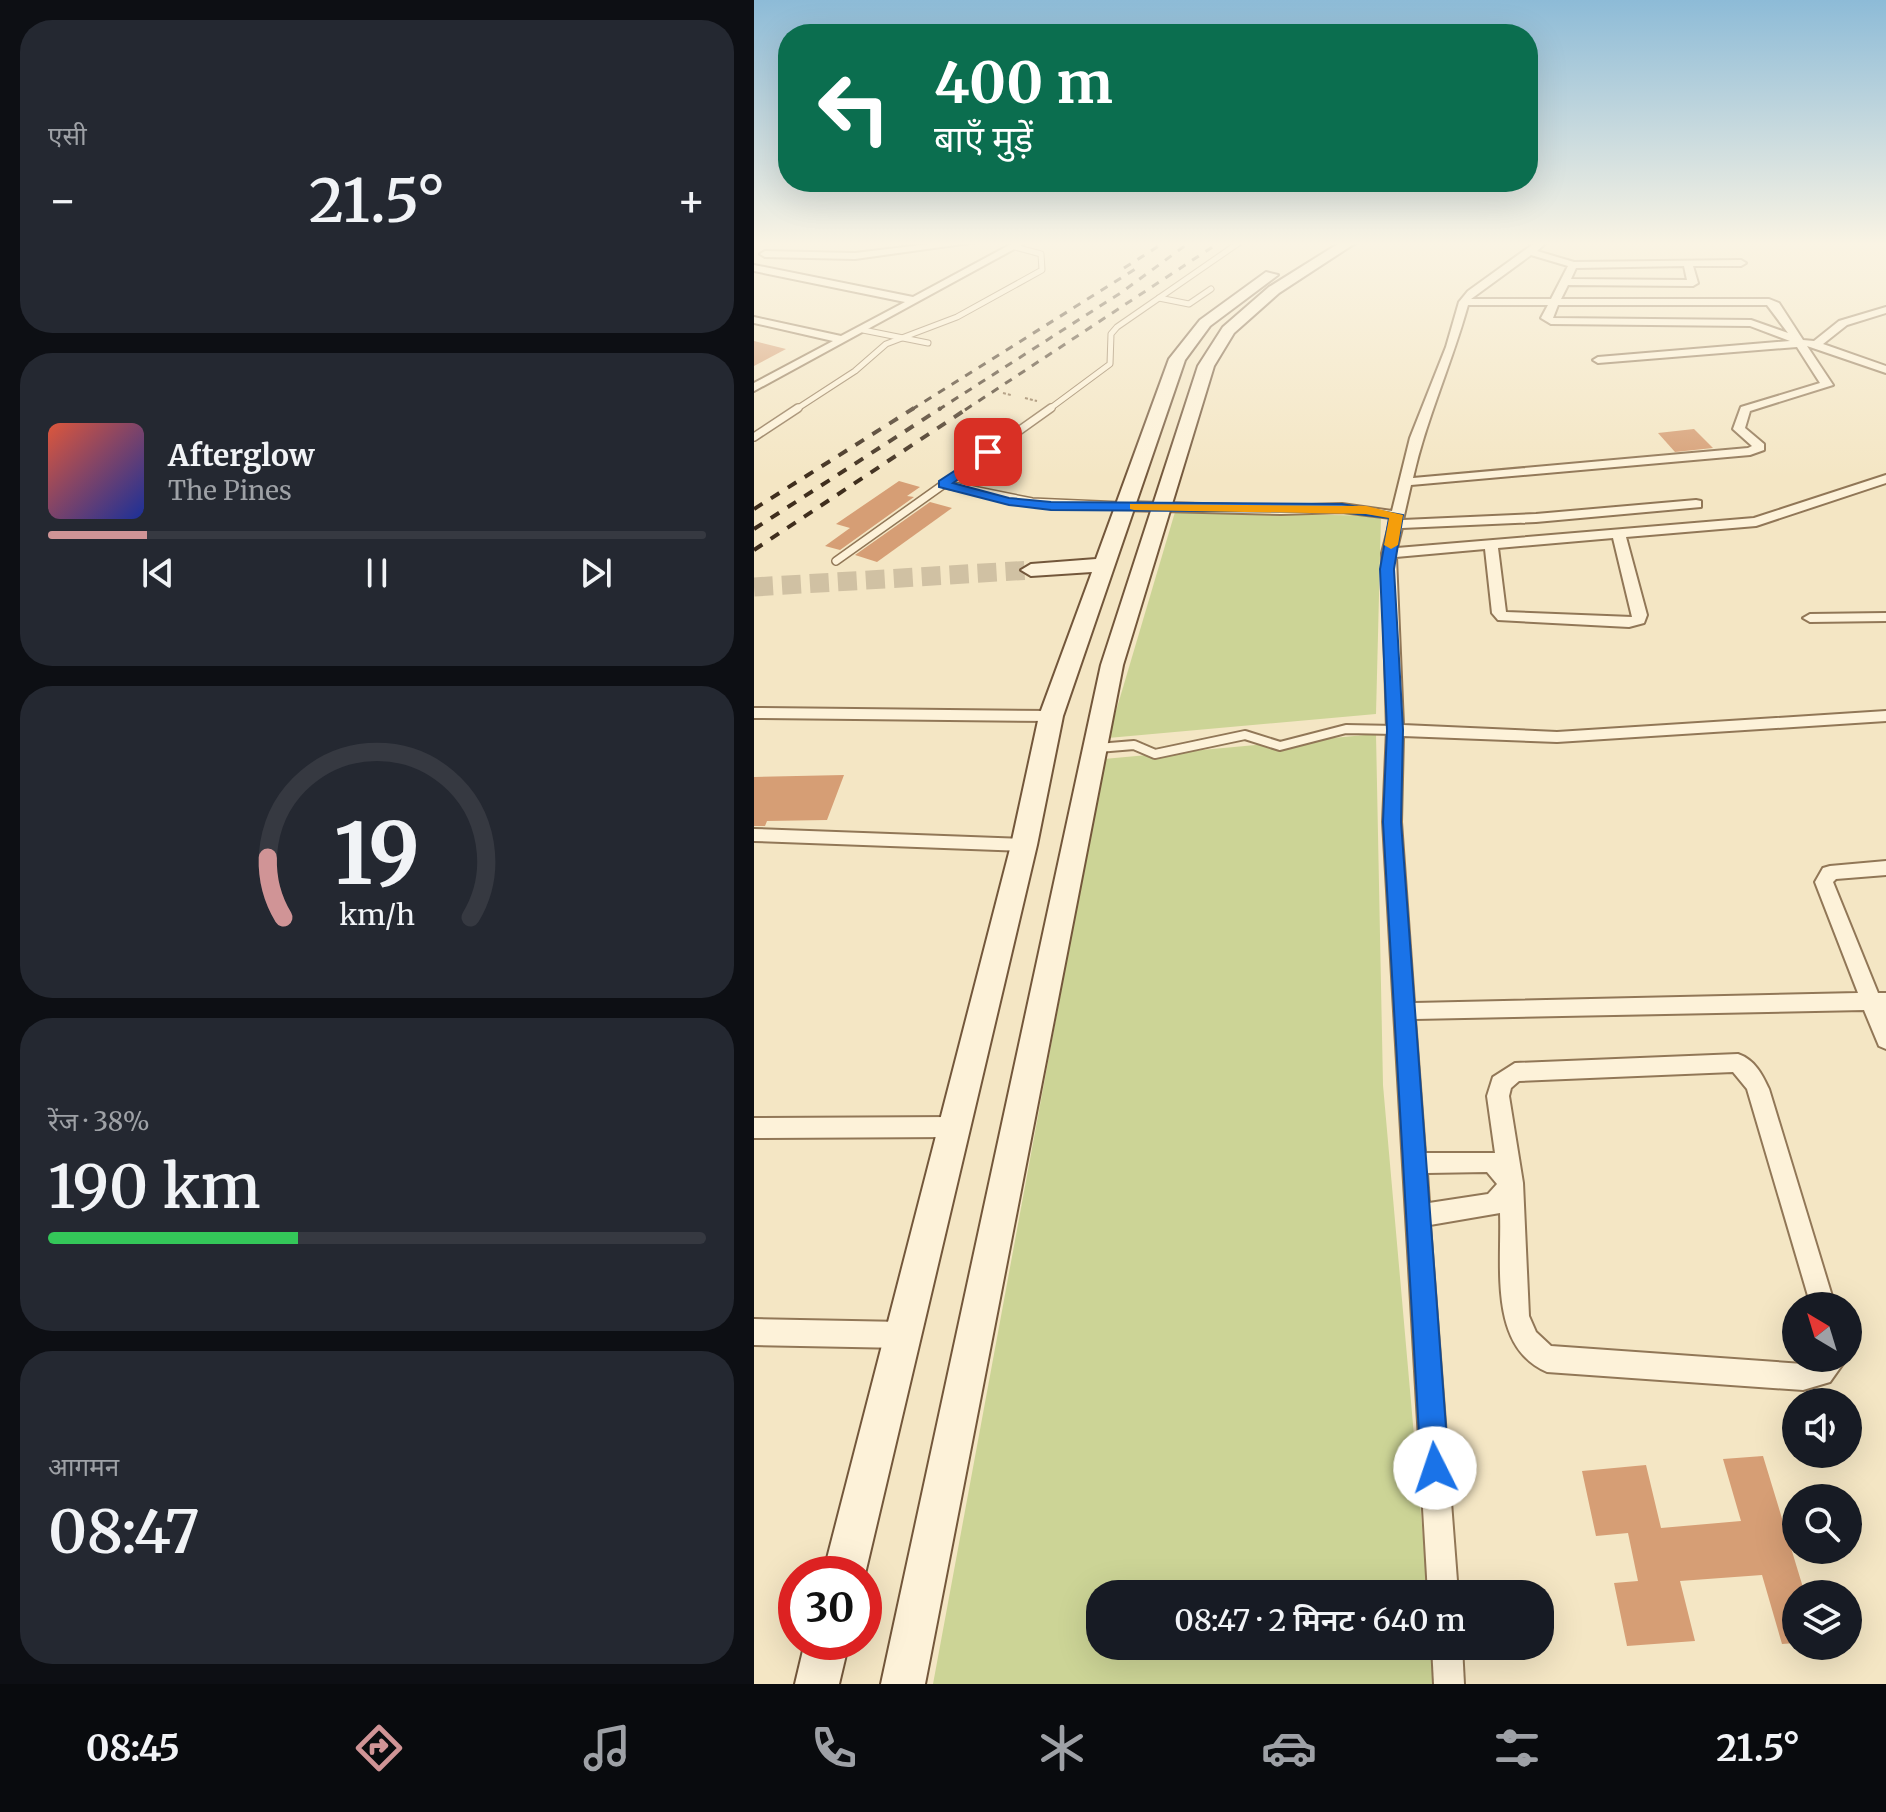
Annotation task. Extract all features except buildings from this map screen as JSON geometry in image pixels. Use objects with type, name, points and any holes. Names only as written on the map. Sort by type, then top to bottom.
[{"type":"street","points":[[757,321],[844,340]]},
{"type":"street","points":[[754,388],[880,321]]},
{"type":"street","points":[[848,1556],[1024,845],[1051,716],[1177,359],[1208,321]]},
{"type":"street","points":[[903,1684],[1112,665],[1206,366],[1228,330],[1239,321]]},
{"type":"street","points":[[1442,1580],[1392,822],[1395,730],[1389,553],[1416,438],[1459,321]]},
{"type":"street","points":[[1550,321],[1762,325],[1798,341],[1816,344],[1886,370]]},
{"type":"street","points":[[1732,321],[1736,323]]},
{"type":"street","points":[[1408,482],[1757,449],[1757,444],[1739,429],[1745,409],[1827,385],[1784,321]]},
{"type":"street","points":[[1816,344],[1840,325],[1854,321]]},
{"type":"street","points":[[1598,360],[1798,341]]},
{"type":"street","points":[[1389,553],[1619,536],[1756,522],[1886,479]]},
{"type":"street","points":[[1123,506],[1342,508],[1396,520],[1536,518],[1696,504]]},
{"type":"street","points":[[1491,545],[1499,613],[1503,617],[1636,622],[1640,615],[1619,536]]},
{"type":"street","points":[[1031,570],[1103,565]]},
{"type":"street","points":[[1810,618],[1886,617]]},
{"type":"street","points":[[754,713],[1051,716]]},
{"type":"street","points":[[1395,730],[1557,737],[1886,716]]},
{"type":"street","points":[[754,835],[1024,845]]},
{"type":"street","points":[[1886,868],[1830,873],[1824,882],[1880,1001],[1886,1040]]},
{"type":"street","points":[[1404,1011],[1880,1001]]},
{"type":"street","points":[[1819,1292],[1758,1089],[1751,1075],[1738,1063],[1515,1072],[1501,1083],[1498,1096],[1511,1183],[1516,1316],[1522,1336],[1547,1359],[1803,1377],[1822,1372]]},
{"type":"street","points":[[754,1128],[954,1127]]},
{"type":"street","points":[[1415,1163],[1492,1162],[1511,1183]]},
{"type":"street","points":[[1418,1216],[1495,1204],[1511,1183]]},
{"type":"street","points":[[754,1332],[903,1335]]},
{"type":"street","points":[[817,1684],[823,1660]]},
{"type":"street","points":[[1448,1660],[1449,1684]]},
{"type":"lane","points":[[754,437],[855,371],[876,350],[899,337],[947,321]]},
{"type":"lane","points":[[836,561],[1104,371],[1110,364],[1111,334],[1129,321]]},
{"type":"lane","points":[[863,330],[928,343]]},
{"type":"lane","points":[[943,484],[1009,501],[1051,506],[1123,506]]},
{"type":"lane","points":[[1095,748],[1134,745],[1155,754],[1245,735],[1280,746],[1346,729],[1374,727],[1395,730]]},
{"type":"path","points":[[1003,393],[1011,395]]},
{"type":"green space","points":[[1175,512],[1381,516],[1376,714],[1108,738]]},
{"type":"green space","points":[[1376,734],[1383,1085],[1427,1580],[1086,1580],[1086,1660],[1434,1660],[1436,1684],[933,1684],[1104,759]]},
{"type":"tunnel","points":[[754,587],[1031,570]]},
{"type":"railway","points":[[911,410],[1053,321]]},
{"type":"railway","points":[[938,410],[1077,321]]},
{"type":"railway","points":[[965,410],[1101,321]]},
{"type":"railway","points":[[754,509],[914,408]]},
{"type":"railway","points":[[754,529],[941,408]]},
{"type":"railway","points":[[754,550],[968,408]]},
{"type":"slow traffic","points":[[1134,506],[1366,510],[1396,515],[1391,545]]},
{"type":"route","points":[[988,452],[943,484],[1009,501],[1051,506],[1281,510],[1342,508],[1396,515],[1387,569],[1395,730],[1392,822],[1435,1468]]}]
